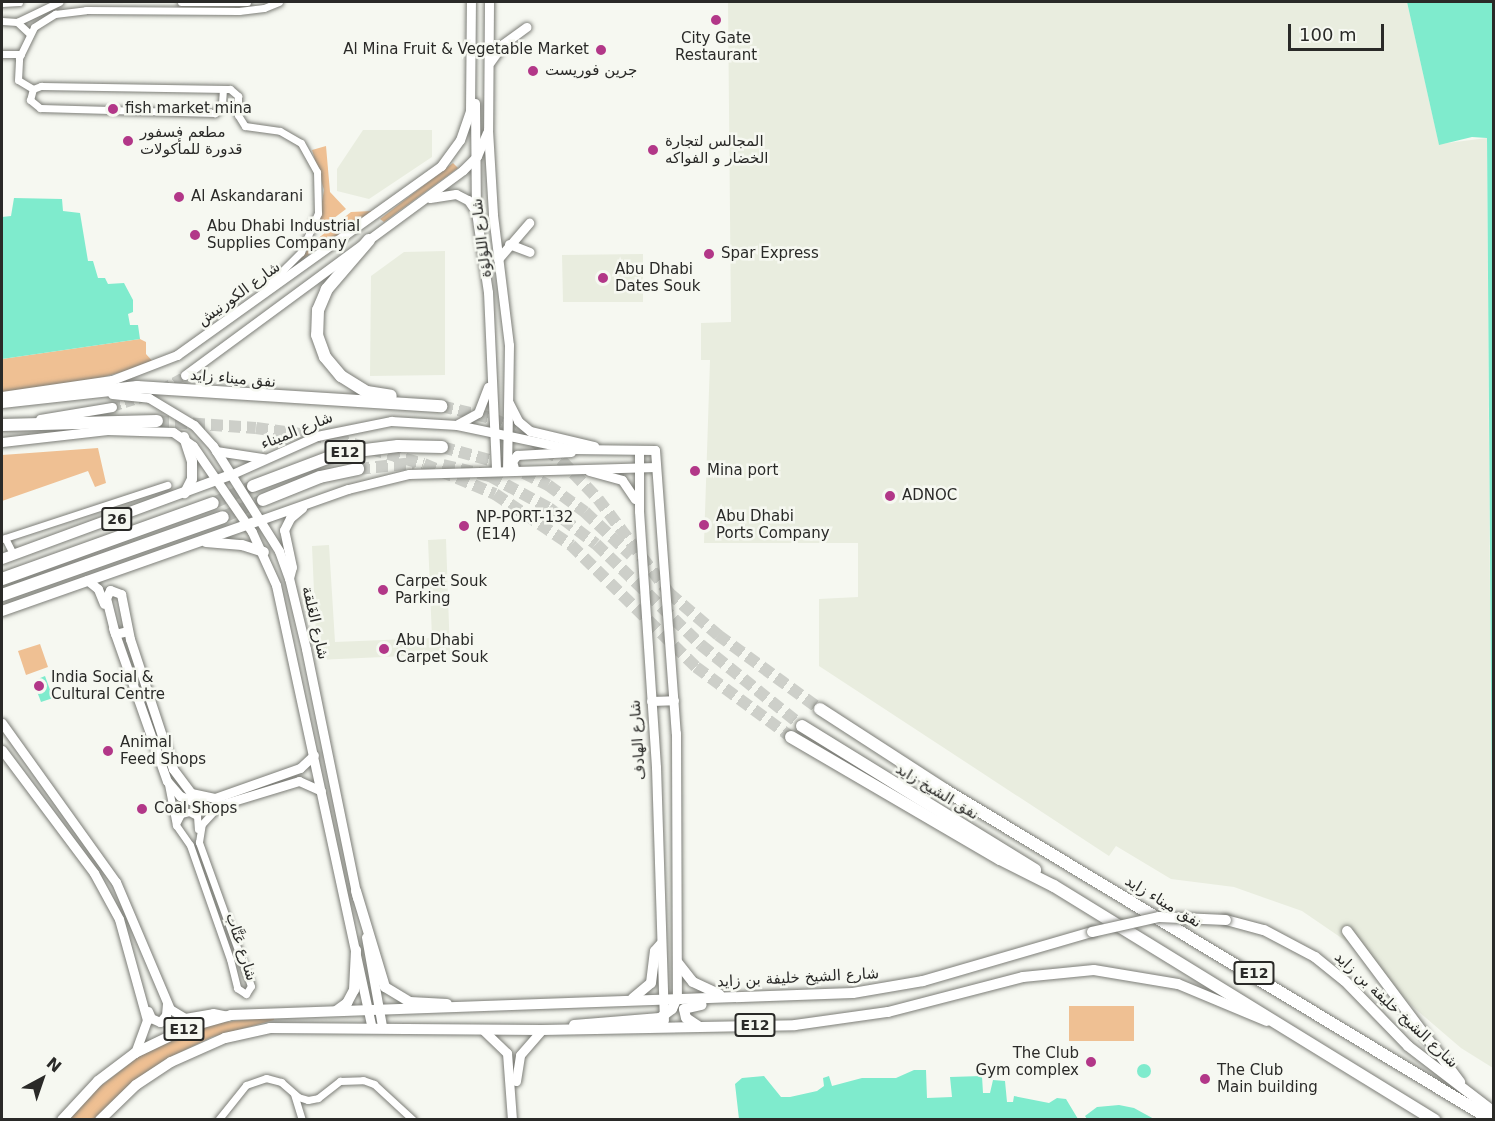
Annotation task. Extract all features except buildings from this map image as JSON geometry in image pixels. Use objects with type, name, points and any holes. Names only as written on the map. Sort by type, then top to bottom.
[{"type":"highway","name":"نفق ميناء زايد","points":[[24,399],[137,387],[441,406],[426,399],[361,389],[336,372],[322,351],[317,328],[321,303],[332,283],[361,253],[369,240]]},
{"type":"highway","points":[[2,402],[24,399]]},
{"type":"highway","points":[[2,425],[158,421]]},
{"type":"highway","name":"E12","points":[[253,486],[341,453],[398,446],[442,447]]},
{"type":"highway","name":"E12","points":[[262,500],[320,477],[358,469]]},
{"type":"highway","points":[[2,579],[213,503]]},
{"type":"highway","points":[[2,595],[223,517]]},
{"type":"highway","name":"نفق ميناء زايد","points":[[820,709],[945,790],[1492,1119]]},
{"type":"highway","name":"نفق الشيخ زايد","points":[[802,726],[1020,860],[1054,886]]},
{"type":"highway","points":[[791,737],[1006,862],[1054,886],[1281,1025]]},
{"type":"highway","name":"E12","points":[[1281,1025],[1435,1119]]},
{"type":"main road","points":[[184,437],[191,451],[192,473],[185,493]]},
{"type":"main road","name":"شارع الميناء","points":[[5,556],[185,493],[228,471]]},
{"type":"main road","points":[[2,611],[194,543],[263,524]]},
{"type":"main road","points":[[194,543],[242,544],[264,552]]},
{"type":"main road","points":[[356,891],[382,982],[390,992],[411,1002],[489,1009]]},
{"type":"main road","name":"شارع الشيخ خليفة بن زايد","points":[[62,1119],[98,1081],[135,1053],[189,1027],[228,1016],[336,1011],[489,1009],[632,999],[782,996],[888,988],[1092,932],[1159,917],[1227,920],[1264,930],[1315,957],[1345,981],[1408,1046],[1494,1112]]},
{"type":"main road","points":[[1347,931],[1472,1096]]},
{"type":"main road","points":[[632,999],[651,983],[655,951],[661,944]]},
{"type":"main road","points":[[336,1011],[347,1003],[354,990],[356,950]]},
{"type":"main road","points":[[678,963],[699,987],[731,997]]},
{"type":"main road","name":"E12","points":[[100,1119],[152,1073],[225,1038],[270,1028],[376,1026],[563,1030],[664,1022],[699,1027],[834,1021],[908,1007],[1023,976],[1094,970],[1178,984],[1281,1025]]},
{"type":"main road","points":[[699,1027],[684,1016],[686,1007],[759,1003],[782,996]]},
{"type":"main road","points":[[664,1022],[677,998]]},
{"type":"street","points":[[2,3],[19,2]]},
{"type":"street","points":[[3,20],[17,22],[59,2]]},
{"type":"street","points":[[181,2],[247,2]]},
{"type":"street","points":[[249,305],[295,259],[312,232],[320,204],[319,181],[305,147],[280,131],[249,128],[239,119],[236,93],[223,89],[33,89],[17,78],[21,54],[29,33],[47,18],[72,11],[239,11],[264,8],[279,2]]},
{"type":"street","name":"شارع اللؤلؤة","points":[[473,2],[476,212],[488,292],[496,471]]},
{"type":"street","name":"شارع الكورنيش","points":[[2,396],[98,383],[139,372],[177,355],[433,172],[453,152],[470,111],[473,2]]},
{"type":"street","name":"شارع اللؤلؤة","points":[[489,2],[488,130],[498,259],[508,326],[507,471]]},
{"type":"street","points":[[17,22],[29,33]]},
{"type":"street","points":[[490,62],[503,44],[526,27]]},
{"type":"street","points":[[2,54],[21,54]]},
{"type":"street","points":[[33,89],[30,100],[39,108],[215,113],[222,105],[223,89]]},
{"type":"street","points":[[185,375],[420,202],[477,156],[488,130]]},
{"type":"street","points":[[420,202],[444,193],[456,194],[468,200],[476,212]]},
{"type":"street","points":[[498,259],[529,223]]},
{"type":"street","points":[[509,244],[530,252]]},
{"type":"street","points":[[457,425],[471,419],[480,410],[488,395],[492,367]]},
{"type":"street","name":"شارع الغَلقة","points":[[24,399],[107,394],[149,399],[185,418],[216,451],[263,524],[289,578],[356,891],[376,1026]]},
{"type":"street","points":[[507,399],[518,421],[530,431],[602,450]]},
{"type":"street","points":[[2,425],[112,407]]},
{"type":"street","name":"شارع الميناء","points":[[228,471],[268,458],[317,436],[361,424],[406,421],[457,425],[544,445],[602,450],[654,450],[656,467]]},
{"type":"street","points":[[2,442],[114,430],[168,431],[184,437]]},
{"type":"street","name":"شارع الغَلقة","points":[[184,437],[264,552],[276,585],[356,950],[375,1011]]},
{"type":"street","points":[[519,471],[511,463],[517,455],[585,449]]},
{"type":"street","points":[[216,451],[228,456],[268,458]]},
{"type":"street","name":"شارع الهادف","points":[[639,451],[637,467],[651,701],[664,1022]]},
{"type":"street","points":[[263,524],[311,501],[409,474],[656,467],[674,700],[677,998]]},
{"type":"street","points":[[584,469],[624,482],[633,490],[639,511]]},
{"type":"street","points":[[5,556],[3,539],[167,485]]},
{"type":"street","points":[[289,578],[292,567],[285,542],[285,525],[311,501]]},
{"type":"street","name":"شارع عَتَّاب","points":[[87,580],[100,592],[168,781],[176,825],[190,845],[230,959],[237,988],[246,994],[251,986],[226,923],[198,832]]},
{"type":"street","name":"شارع عَتَّاب","points":[[115,634],[106,598],[110,590],[121,594],[128,631],[173,769],[191,793],[215,798],[300,768],[314,755]]},
{"type":"street","points":[[115,634],[128,631]]},
{"type":"street","points":[[651,701],[674,700]]},
{"type":"street","points":[[2,723],[125,899],[167,1004],[165,1018],[156,1022],[151,1018],[142,998]]},
{"type":"street","points":[[2,750],[72,843],[116,911],[147,1022],[135,1053]]},
{"type":"street","name":"شارع عَتَّاب","points":[[168,781],[191,803],[217,807]]},
{"type":"street","points":[[198,832],[217,807],[299,781],[321,791]]},
{"type":"street","points":[[176,825],[181,814],[189,812],[197,816],[198,832]]},
{"type":"street","points":[[72,843],[83,836]]},
{"type":"street","points":[[167,1004],[185,1018],[213,1013],[228,1016]]},
{"type":"street","points":[[480,1028],[507,1053],[512,1119]]},
{"type":"street","points":[[518,1119],[518,1062],[527,1044],[542,1030]]},
{"type":"street","points":[[218,1119],[242,1089],[255,1080],[276,1080],[294,1094],[313,1100],[340,1081],[363,1080],[374,1084],[413,1119]]},
{"type":"street","points":[[294,1094],[302,1119]]},
{"type":"shaded area","points":[[728,2],[1407,2],[1439,144],[1487,138],[1493,1068],[1461,1048],[1412,1006],[1362,952],[1302,911],[1234,887],[1171,879],[1116,846],[1109,856],[819,666],[819,599],[858,597],[858,543],[704,543],[710,360],[701,360],[701,323],[731,322]]},
{"type":"shaded area","points":[[1407,2],[1493,2],[1493,961],[1487,138],[1472,137],[1439,145]]},
{"type":"shaded area","points":[[363,130],[432,130],[432,157],[369,199],[337,191],[337,169]]},
{"type":"shaded area","points":[[326,146],[330,192],[346,209],[317,231],[324,190],[312,150]]},
{"type":"shaded area","points":[[453,163],[458,168],[384,222],[380,219]]},
{"type":"shaded area","points":[[14,198],[62,199],[63,211],[80,213],[88,261],[93,261],[98,278],[105,278],[108,284],[124,283],[133,300],[133,312],[128,314],[130,325],[138,325],[140,339],[2,359],[2,217],[11,216]]},
{"type":"shaded area","points":[[372,211],[298,262],[316,240],[351,212]]},
{"type":"shaded area","points":[[445,251],[445,375],[370,376],[371,276],[404,252]]},
{"type":"shaded area","name":"Abu Dhabi Dates Souk","points":[[643,254],[643,302],[563,302],[562,255]]},
{"type":"shaded area","points":[[140,339],[146,342],[146,354],[154,363],[100,378],[2,394],[2,359]]},
{"type":"shaded area","points":[[98,448],[106,483],[95,487],[88,471],[2,501],[2,455]]},
{"type":"shaded area","points":[[446,539],[450,654],[317,660],[312,546],[329,545],[335,642],[432,638],[428,540]]},
{"type":"shaded area","points":[[40,644],[48,667],[26,675],[18,651]]},
{"type":"shaded area","points":[[45,676],[53,698],[41,702],[33,681]]},
{"type":"shaded area","points":[[1069,1006],[1134,1006],[1134,1041],[1069,1041]]},
{"type":"shaded area","points":[[274,1016],[274,1020],[212,1037],[166,1059],[131,1083],[94,1119],[68,1120],[97,1089],[138,1057],[185,1034],[218,1023]]},
{"type":"shaded area","points":[[1141,1064],[1147,1064],[1151,1071],[1147,1078],[1141,1078],[1137,1074],[1137,1068]]},
{"type":"shaded area","points":[[914,1070],[926,1070],[927,1098],[952,1097],[950,1077],[982,1076],[983,1093],[990,1093],[993,1080],[1005,1081],[1007,1102],[1013,1102],[1014,1096],[1049,1103],[1057,1098],[1066,1099],[1078,1119],[739,1119],[735,1084],[742,1078],[764,1076],[781,1097],[790,1097],[817,1091],[824,1086],[823,1078],[829,1076],[832,1086],[862,1078],[896,1078]]},
{"type":"shaded area","points":[[1119,1105],[1134,1108],[1154,1119],[1087,1119],[1085,1116],[1097,1107]]},
{"type":"tunnel","points":[[162,388],[185,375]]},
{"type":"tunnel","points":[[112,407],[144,397]]},
{"type":"tunnel","points":[[441,406],[491,418],[516,429],[561,460],[598,499],[669,593],[718,635],[820,709]]},
{"type":"tunnel","points":[[157,421],[256,428],[336,439],[424,464],[495,494],[571,545],[696,667],[791,737]]},
{"type":"tunnel","points":[[442,447],[508,465],[548,485],[585,512],[631,555]]},
{"type":"tunnel","points":[[358,469],[414,463]]},
{"type":"tunnel","points":[[443,465],[490,476],[549,508],[596,544],[701,645],[802,726]]},
{"type":"tunnel","points":[[213,503],[253,486]]},
{"type":"tunnel","points":[[223,517],[263,500]]},
{"type":"place","name":"City Gate Restaurant","points":[[716,20]]},
{"type":"place","name":"Al Mina Fruit & Vegetable Market","points":[[601,50]]},
{"type":"place","name":"جرين فوريست","points":[[533,71]]},
{"type":"place","name":"fish market mina","points":[[113,109]]},
{"type":"place","name":"مطعم فسفور قدورة للمأكولات","points":[[128,141]]},
{"type":"place","name":"المجالس لتجارة الخضار و الفواكه","points":[[653,150]]},
{"type":"place","name":"Al Askandarani","points":[[179,197]]},
{"type":"place","name":"Abu Dhabi Industrial Supplies Company","points":[[195,235]]},
{"type":"place","name":"Spar Express","points":[[709,254]]},
{"type":"place","name":"Abu Dhabi Dates Souk","points":[[603,278]]},
{"type":"place","name":"Mina port","points":[[695,471]]},
{"type":"place","name":"ADNOC","points":[[890,496]]},
{"type":"place","name":"Abu Dhabi Ports Company","points":[[704,525]]},
{"type":"place","name":"NP-PORT-132 (E14)","points":[[464,526]]},
{"type":"place","name":"Carpet Souk Parking","points":[[383,590]]},
{"type":"place","name":"Abu Dhabi Carpet Souk","points":[[384,649]]},
{"type":"place","name":"India Social & Cultural Centre","points":[[39,686]]},
{"type":"place","name":"Animal Feed Shops","points":[[108,751]]},
{"type":"place","name":"Coal Shops","points":[[142,809]]},
{"type":"place","name":"The Club Gym complex","points":[[1091,1062]]},
{"type":"place","name":"The Club Main building","points":[[1205,1079]]}]
